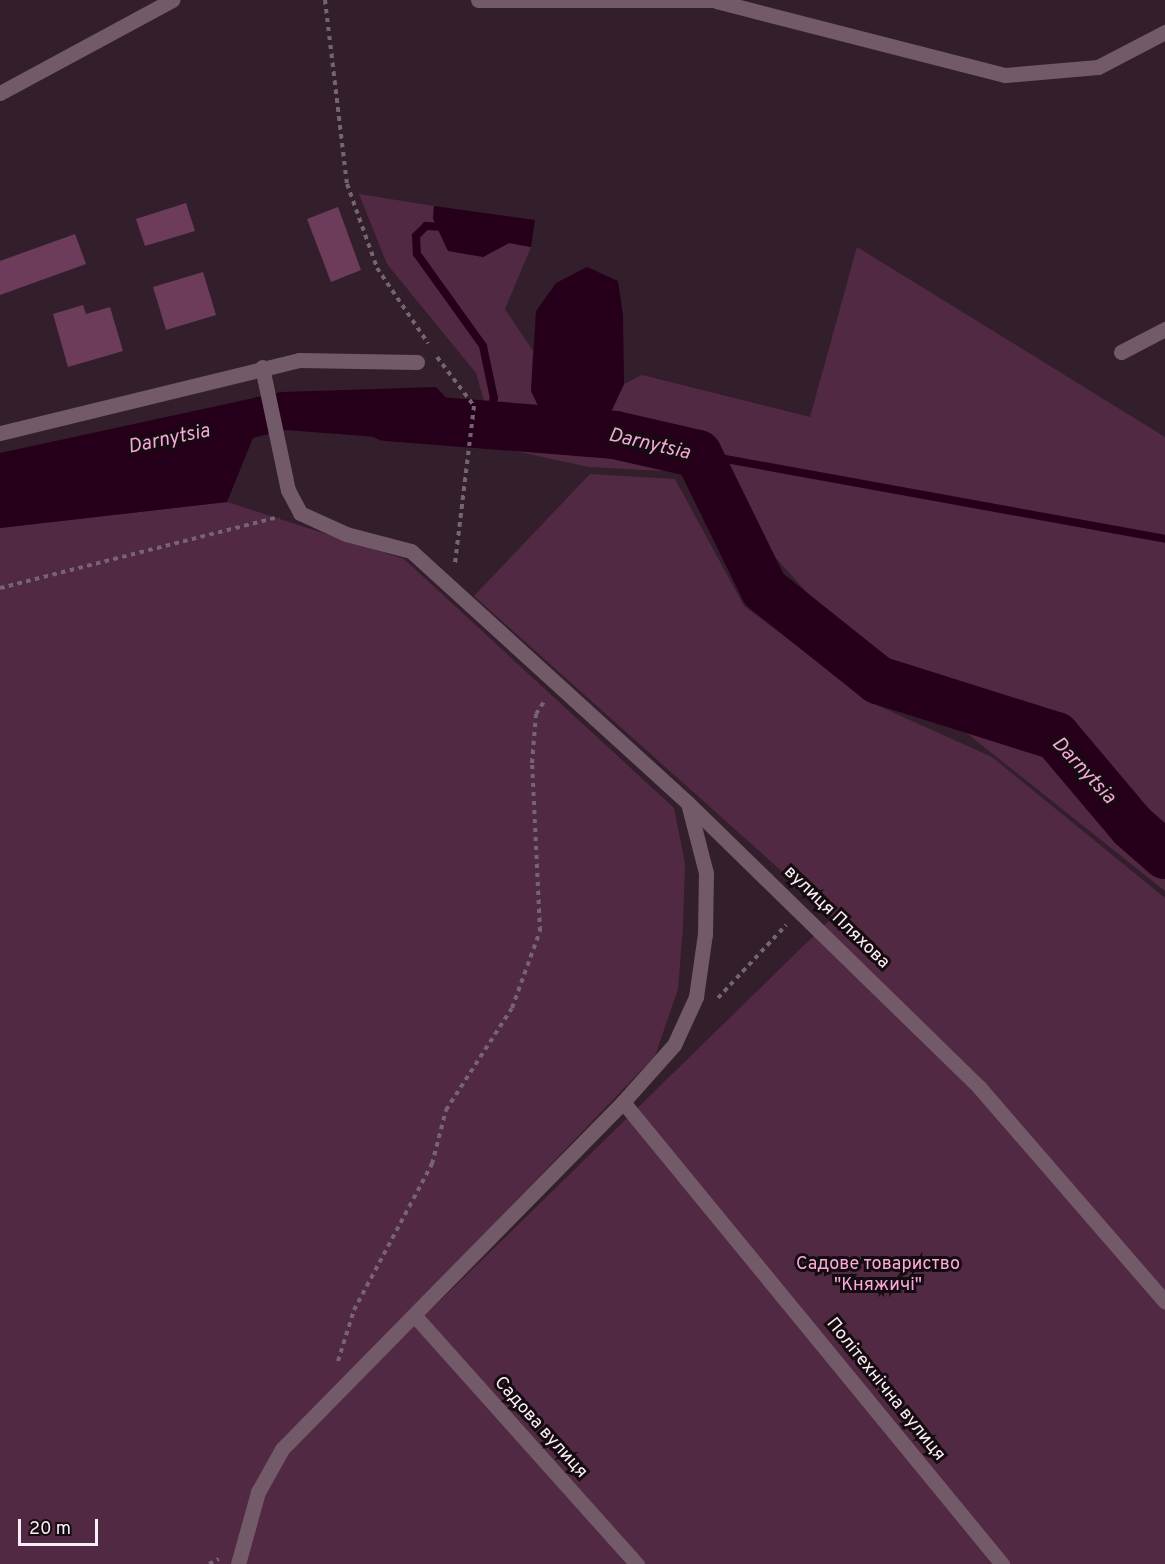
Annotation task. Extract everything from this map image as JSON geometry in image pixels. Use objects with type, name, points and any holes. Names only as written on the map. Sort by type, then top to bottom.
[{"type":"street","points":[[0,93],[172,0]]},
{"type":"street","points":[[478,0],[717,0],[1005,75],[1098,67],[1165,32]]},
{"type":"street","points":[[1121,352],[1165,329]]},
{"type":"street","points":[[0,433],[262,367],[299,360],[417,362]]},
{"type":"street","points":[[262,367],[288,490],[300,513]]},
{"type":"street","name":"вулиця Пляхова","points":[[300,513],[346,534],[411,551],[688,803],[979,1087],[1165,1302]]},
{"type":"street","points":[[238,1564],[240,1548],[258,1492],[282,1449],[623,1102],[674,1045],[696,997],[705,934],[705,873],[688,803]]},
{"type":"street","name":"Політехнічна вулиця","points":[[623,1102],[1002,1564]]},
{"type":"street","name":"Садова вулиця","points":[[415,1316],[637,1564]]},
{"type":"path","points":[[325,0],[348,184],[377,268],[474,406],[466,453],[452,589]]},
{"type":"path","points":[[0,588],[300,513]]},
{"type":"path","points":[[336,1366],[354,1310],[432,1164],[446,1110],[512,1008],[540,931],[532,763],[536,714],[557,685]]},
{"type":"path","points":[[713,1003],[799,911]]},
{"type":"green space","points":[[359,194],[434,206],[433,219],[483,257],[509,243],[531,247],[505,309],[533,351],[531,391],[611,412],[624,384],[642,375],[810,417],[857,247],[1165,437],[1165,891],[851,641],[756,536],[682,472],[589,467],[497,447],[476,373],[387,264]]},
{"type":"green space","name":"Садове товариство \"Княжичі\"","points":[[590,474],[675,479],[744,606],[874,704],[992,757],[1165,898],[1165,1564],[0,1564],[0,528],[227,502],[404,559],[674,808],[685,864],[683,927],[678,989],[655,1056],[312,1413],[319,1419],[833,917],[474,596]]},
{"type":"water","points":[[434,206],[535,220],[531,247],[509,243],[483,257],[448,251],[433,219]]},
{"type":"water","points":[[587,267],[618,281],[623,315],[624,384],[611,412],[575,420],[542,414],[531,391],[536,311],[556,283]]},
{"type":"water","points":[[436,387],[451,403],[454,421],[451,435],[442,442],[285,430],[253,438],[227,502],[0,528],[0,453],[281,392]]},
{"type":"building","points":[[186,203],[195,231],[145,246],[136,219]]},
{"type":"building","points":[[338,207],[361,270],[331,282],[307,219]]},
{"type":"building","points":[[75,234],[86,264],[0,295],[0,261]]},
{"type":"building","points":[[203,272],[216,315],[166,330],[153,287]]},
{"type":"building","points":[[83,305],[86,314],[110,307],[123,351],[68,367],[53,314]]},
{"type":"waterway","points":[[445,227],[426,226],[416,236],[417,254],[483,346],[494,398],[485,423]]},
{"type":"waterway","name":"Darnytsia","points":[[387,417],[615,435],[698,454],[764,589],[878,680],[1056,736],[1132,826],[1165,855]]},
{"type":"waterway","points":[[698,454],[1165,539]]}]
